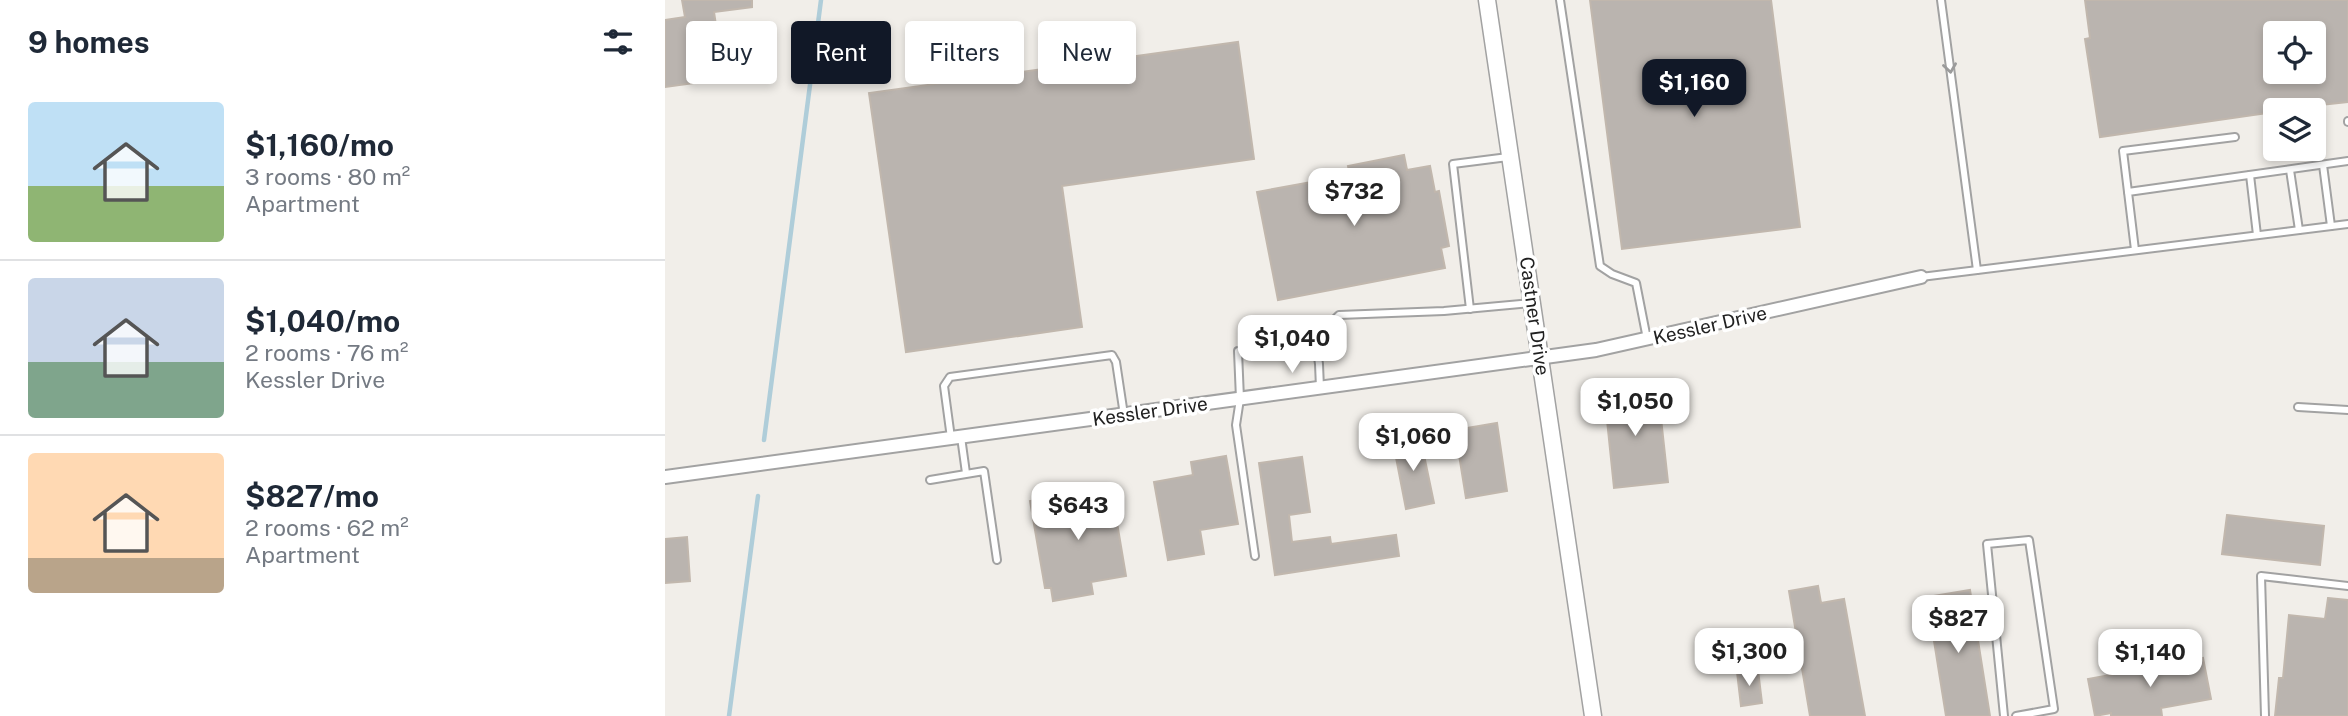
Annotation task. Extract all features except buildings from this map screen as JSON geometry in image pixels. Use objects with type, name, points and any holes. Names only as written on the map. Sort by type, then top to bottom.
[{"type":"street","name":"Castner Drive","points":[[1487,0],[1593,716]]},
{"type":"street","name":"Kessler Drive","points":[[665,477],[1596,350],[1921,277]]},
{"type":"lane","points":[[1560,0],[1600,266],[1612,274],[1636,283],[1647,339]]},
{"type":"lane","points":[[1941,0],[1977,270]]},
{"type":"lane","points":[[2136,250],[2123,152],[2235,137]]},
{"type":"lane","points":[[1470,309],[1453,164],[1512,157]]},
{"type":"lane","points":[[2128,192],[2348,161]]},
{"type":"lane","points":[[2323,165],[2331,226]]},
{"type":"lane","points":[[2290,170],[2299,230]]},
{"type":"lane","points":[[2250,175],[2257,235]]},
{"type":"lane","points":[[1921,277],[2348,224]]},
{"type":"lane","points":[[1320,388],[1316,344],[1339,315],[1533,303]]},
{"type":"lane","points":[[1255,556],[1236,425],[1240,399],[1238,351],[1288,344],[1316,344]]},
{"type":"lane","points":[[966,473],[944,386],[950,377],[1112,355],[1116,362],[1124,415]]},
{"type":"lane","points":[[2298,407],[2348,410]]},
{"type":"lane","points":[[930,480],[983,471],[997,560]]},
{"type":"lane","points":[[2004,716],[1987,544],[2029,540],[2055,709],[2016,716]]},
{"type":"lane","points":[[2266,716],[2262,576],[2348,586]]},
{"type":"waterway","points":[[764,440],[821,0]]},
{"type":"waterway","points":[[729,716],[758,496]]}]
